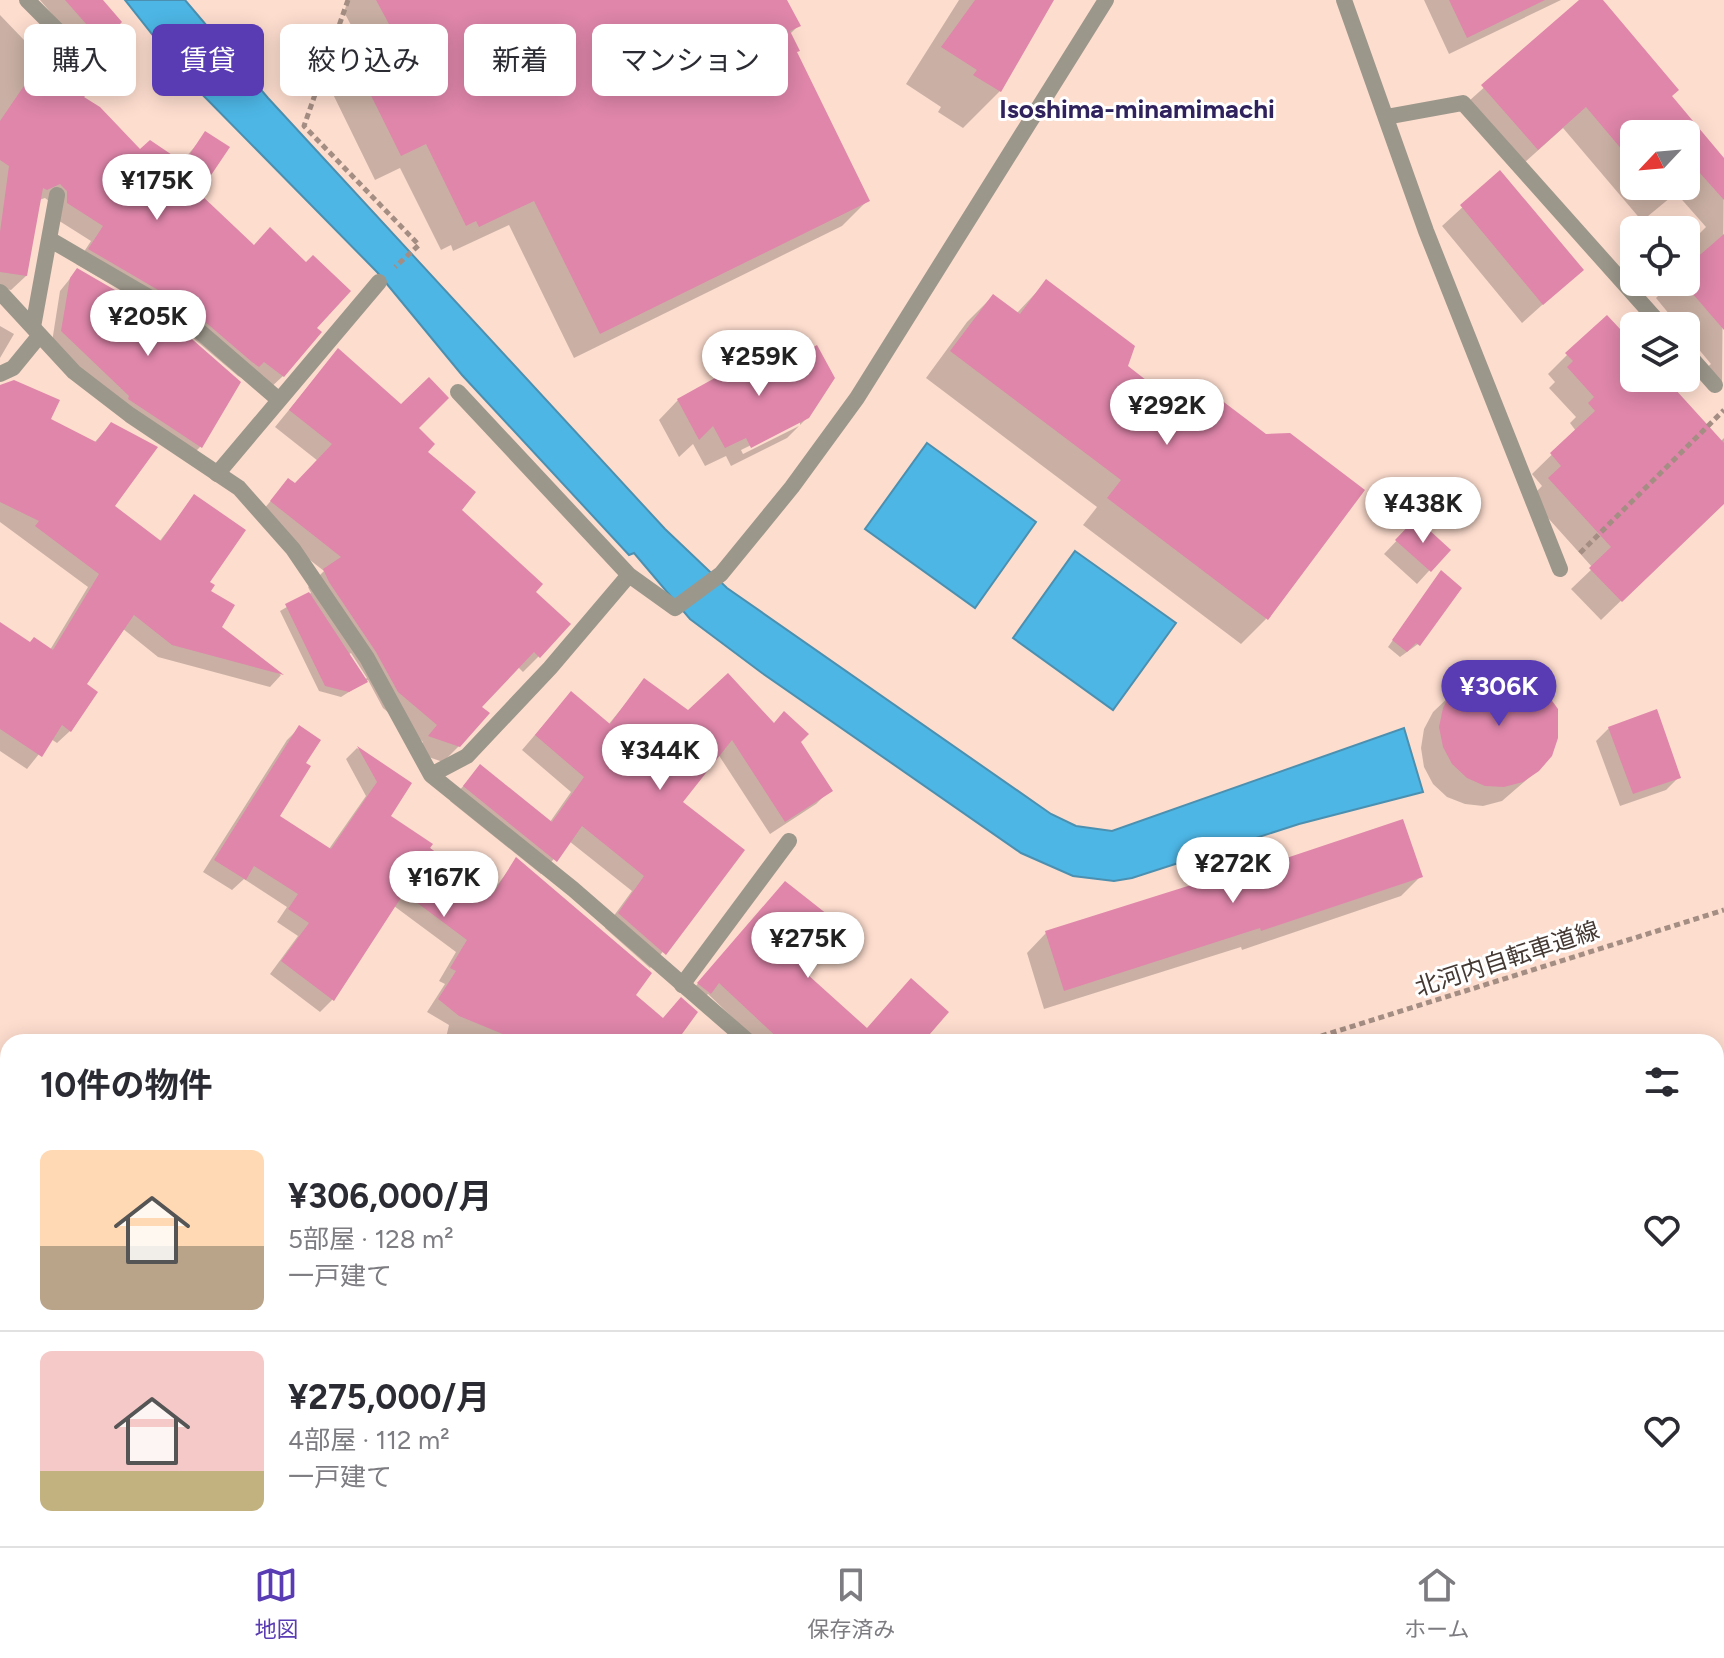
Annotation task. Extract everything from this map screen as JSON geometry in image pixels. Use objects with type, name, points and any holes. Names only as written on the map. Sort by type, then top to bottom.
[{"type":"street","points":[[27,0],[51,24]]},
{"type":"street","points":[[458,392],[629,575],[675,608],[721,574],[792,487],[857,398],[1106,0]]},
{"type":"street","points":[[1344,0],[1437,259],[1560,569]]},
{"type":"street","points":[[1386,117],[1463,103],[1650,312]]},
{"type":"street","points":[[0,374],[13,368],[36,331],[57,195]]},
{"type":"street","points":[[49,239],[183,317],[279,400]]},
{"type":"street","points":[[217,474],[379,282]]},
{"type":"street","points":[[0,292],[74,372],[239,488],[293,549],[367,658],[431,775],[573,889],[740,1034]]},
{"type":"street","points":[[1700,368],[1715,385]]},
{"type":"street","points":[[431,775],[467,756],[550,668],[629,575]]},
{"type":"street","points":[[682,985],[789,841]]},
{"type":"path","points":[[348,0],[304,126],[419,245]]},
{"type":"path","points":[[1560,569],[1575,559],[1724,410]]},
{"type":"path","name":"北河内自転車道線","points":[[1327,1034],[1724,910]]},
{"type":"water","points":[[125,0],[185,0],[205,24],[152,24],[152,34]]},
{"type":"water","points":[[264,93],[665,529],[727,588],[1051,814],[1076,826],[1112,831],[1404,728],[1423,792],[1299,824],[1132,878],[1114,881],[1073,876],[1021,853],[762,673],[690,619],[634,553],[629,555],[462,375],[377,272],[204,96],[264,96]]},
{"type":"water","points":[[927,443],[1036,522],[975,608],[865,529]]},
{"type":"water","points":[[1075,551],[1176,623],[1113,710],[1013,638]]},
{"type":"building","points":[[65,0],[103,0],[122,22],[120,24],[86,24]]},
{"type":"building","points":[[376,0],[787,0],[801,26],[790,31],[800,51],[797,52],[870,201],[600,334],[534,201],[479,227],[476,221],[466,226],[426,144],[401,156],[371,96],[448,96],[448,24],[389,24]]},
{"type":"building","points":[[975,0],[1054,0],[1001,92],[973,75],[977,70],[941,47]]},
{"type":"building","points":[[1449,0],[1545,0],[1467,38]]},
{"type":"building","points":[[1579,0],[1603,0],[1679,90],[1672,96],[1692,120],[1620,120],[1620,147],[1586,107],[1538,150],[1481,85]]},
{"type":"building","points":[[24,86],[24,96],[85,96],[100,107],[140,149],[150,140],[184,163],[205,131],[230,147],[199,193],[254,245],[270,227],[306,262],[313,255],[351,291],[317,328],[322,332],[284,377],[264,362],[259,367],[252,362],[189,308],[88,249],[103,226],[67,203],[67,191],[60,184],[47,190],[43,188],[27,276],[0,272],[0,232],[9,166],[0,160],[0,121]]},
{"type":"building","points":[[1700,129],[1724,158],[1724,200],[1700,173]]},
{"type":"building","points":[[1500,170],[1584,270],[1543,305],[1460,205]]},
{"type":"building","points":[[1724,234],[1724,330],[1695,296],[1700,296],[1700,255]]},
{"type":"building","points":[[77,268],[177,326],[241,382],[202,448],[128,399],[129,396],[61,331],[70,278]]},
{"type":"building","points":[[1046,279],[1135,346],[1128,366],[1178,405],[1196,381],[1266,434],[1290,433],[1365,490],[1268,620],[1107,498],[1121,480],[950,351],[993,294],[1020,314]]},
{"type":"building","points":[[1607,315],[1620,329],[1620,392],[1678,392],[1724,443],[1724,504],[1622,602],[1589,568],[1611,547],[1548,478],[1561,466],[1550,453],[1595,411],[1588,403],[1594,397],[1567,367],[1573,361],[1565,353]]},
{"type":"building","points":[[817,345],[835,378],[809,418],[751,448],[746,438],[725,448],[713,426],[699,440],[677,399],[769,348],[779,366]]},
{"type":"building","points":[[338,348],[401,404],[429,377],[449,398],[419,428],[435,444],[428,452],[476,492],[462,510],[543,584],[536,592],[571,624],[540,658],[534,652],[482,707],[490,713],[460,747],[428,736],[437,725],[398,692],[376,652],[329,582],[323,569],[341,557],[270,501],[288,478],[295,483],[332,444],[289,410]]},
{"type":"building","points":[[14,380],[60,400],[51,419],[96,442],[111,422],[158,447],[115,506],[161,541],[194,494],[246,530],[210,582],[215,585],[211,591],[235,605],[222,627],[284,675],[172,645],[134,615],[87,684],[98,692],[71,732],[62,725],[42,757],[0,729],[0,622],[30,642],[34,637],[53,650],[99,574],[35,526],[39,521],[0,502],[0,385]]},
{"type":"building","points":[[1416,518],[1451,550],[1431,572],[1395,540]]},
{"type":"building","points":[[1441,570],[1462,588],[1420,646],[1416,643],[1407,652],[1392,640]]},
{"type":"building","points":[[309,592],[368,682],[349,692],[325,686],[285,604]]},
{"type":"building","points":[[1504,668],[1524,673],[1539,683],[1525,698],[1545,691],[1558,709],[1558,738],[1552,756],[1539,771],[1523,782],[1504,787],[1485,786],[1467,778],[1452,764],[1443,747],[1439,727],[1443,708],[1452,690],[1467,677],[1485,669]]},
{"type":"building","points":[[728,673],[774,723],[784,711],[809,734],[801,742],[833,791],[785,822],[732,740],[683,802],[745,850],[666,955],[618,913],[644,876],[582,826],[557,862],[463,786],[480,764],[552,822],[584,777],[535,735],[571,691],[610,724],[644,678],[688,710]]},
{"type":"building","points":[[1657,709],[1681,778],[1633,794],[1608,727]]},
{"type":"building","points":[[299,725],[321,740],[306,763],[311,766],[280,816],[331,849],[377,782],[357,746],[412,783],[391,816],[433,844],[430,848],[493,894],[516,857],[652,973],[636,995],[663,1018],[681,997],[698,1012],[682,1034],[503,1034],[459,1016],[438,999],[456,971],[450,968],[467,940],[404,893],[334,1001],[281,961],[309,923],[288,909],[298,894],[254,866],[246,880],[214,860]]},
{"type":"building","points":[[1403,819],[1423,877],[1261,931],[1260,928],[1064,991],[1045,931],[1226,874],[1227,878]]},
{"type":"building","points":[[785,881],[851,933],[807,974],[867,1028],[911,978],[949,1012],[930,1034],[773,1034],[719,983],[711,994],[697,983]]},
{"type":"district","name":"Isoshima-minamimachi","points":[[1137,109]]}]
